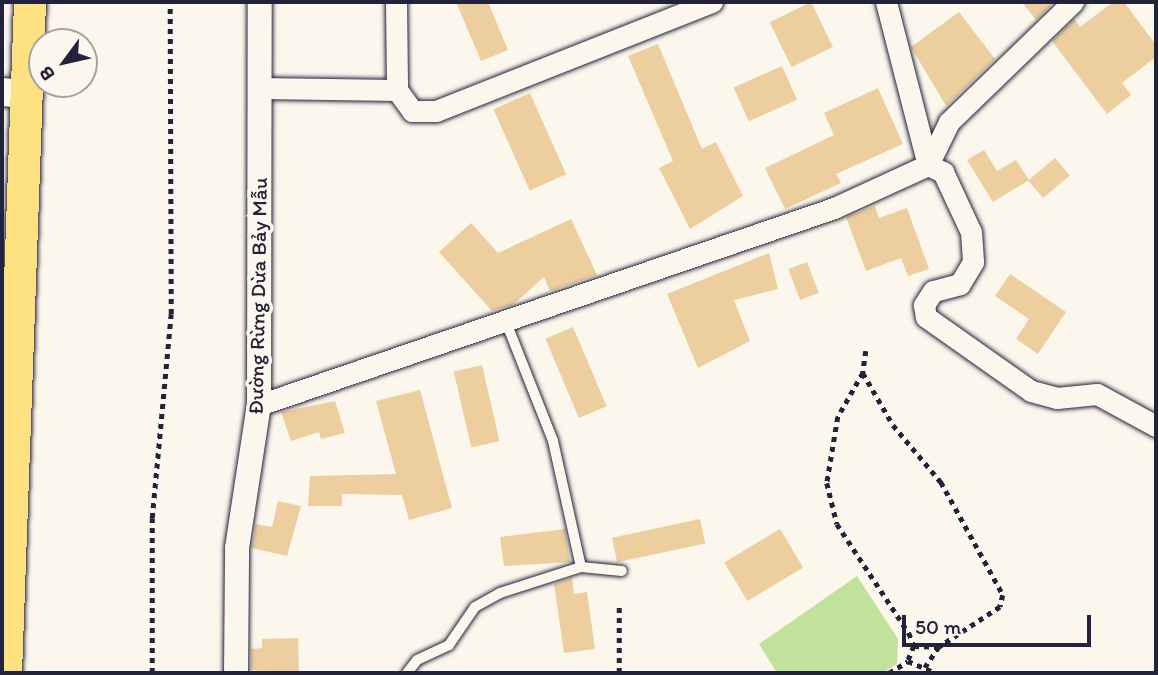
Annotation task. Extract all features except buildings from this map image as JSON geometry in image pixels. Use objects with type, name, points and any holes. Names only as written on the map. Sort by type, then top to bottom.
[{"type":"main road","points":[[6,673],[14,93],[30,2]]},
{"type":"street","name":"Đường Rừng Dừa Bảy Mẫu","points":[[236,673],[237,548],[259,405],[260,2]]},
{"type":"street","points":[[396,2],[397,90],[412,111],[436,111],[670,9],[712,2]]},
{"type":"street","points":[[886,2],[928,165]]},
{"type":"street","points":[[259,405],[834,208],[928,165],[949,122],[1073,2]]},
{"type":"street","points":[[260,88],[397,90]]},
{"type":"street","points":[[928,165],[943,172],[971,232],[972,262],[960,284],[933,291],[924,305],[926,317],[1031,391],[1057,398],[1097,394],[1156,426]]},
{"type":"lane","points":[[506,322],[553,441],[581,567]]},
{"type":"lane","points":[[407,673],[417,660],[449,645],[475,607],[581,567],[622,571]]},
{"type":"path","points":[[152,673],[152,518],[171,314],[170,2]]},
{"type":"path","points":[[866,351],[863,373],[838,417],[827,483],[837,524],[914,646]]},
{"type":"path","points":[[863,373],[893,425],[941,482],[1003,595],[1000,607],[939,647],[925,668]]},
{"type":"path","points":[[619,604],[619,673]]},
{"type":"path","points":[[914,646],[939,647]]},
{"type":"path","points":[[889,673],[908,661],[914,646]]},
{"type":"path","points":[[908,661],[936,673]]},
{"type":"green space","points":[[857,576],[898,639],[897,664],[883,673],[777,673],[759,644]]}]
